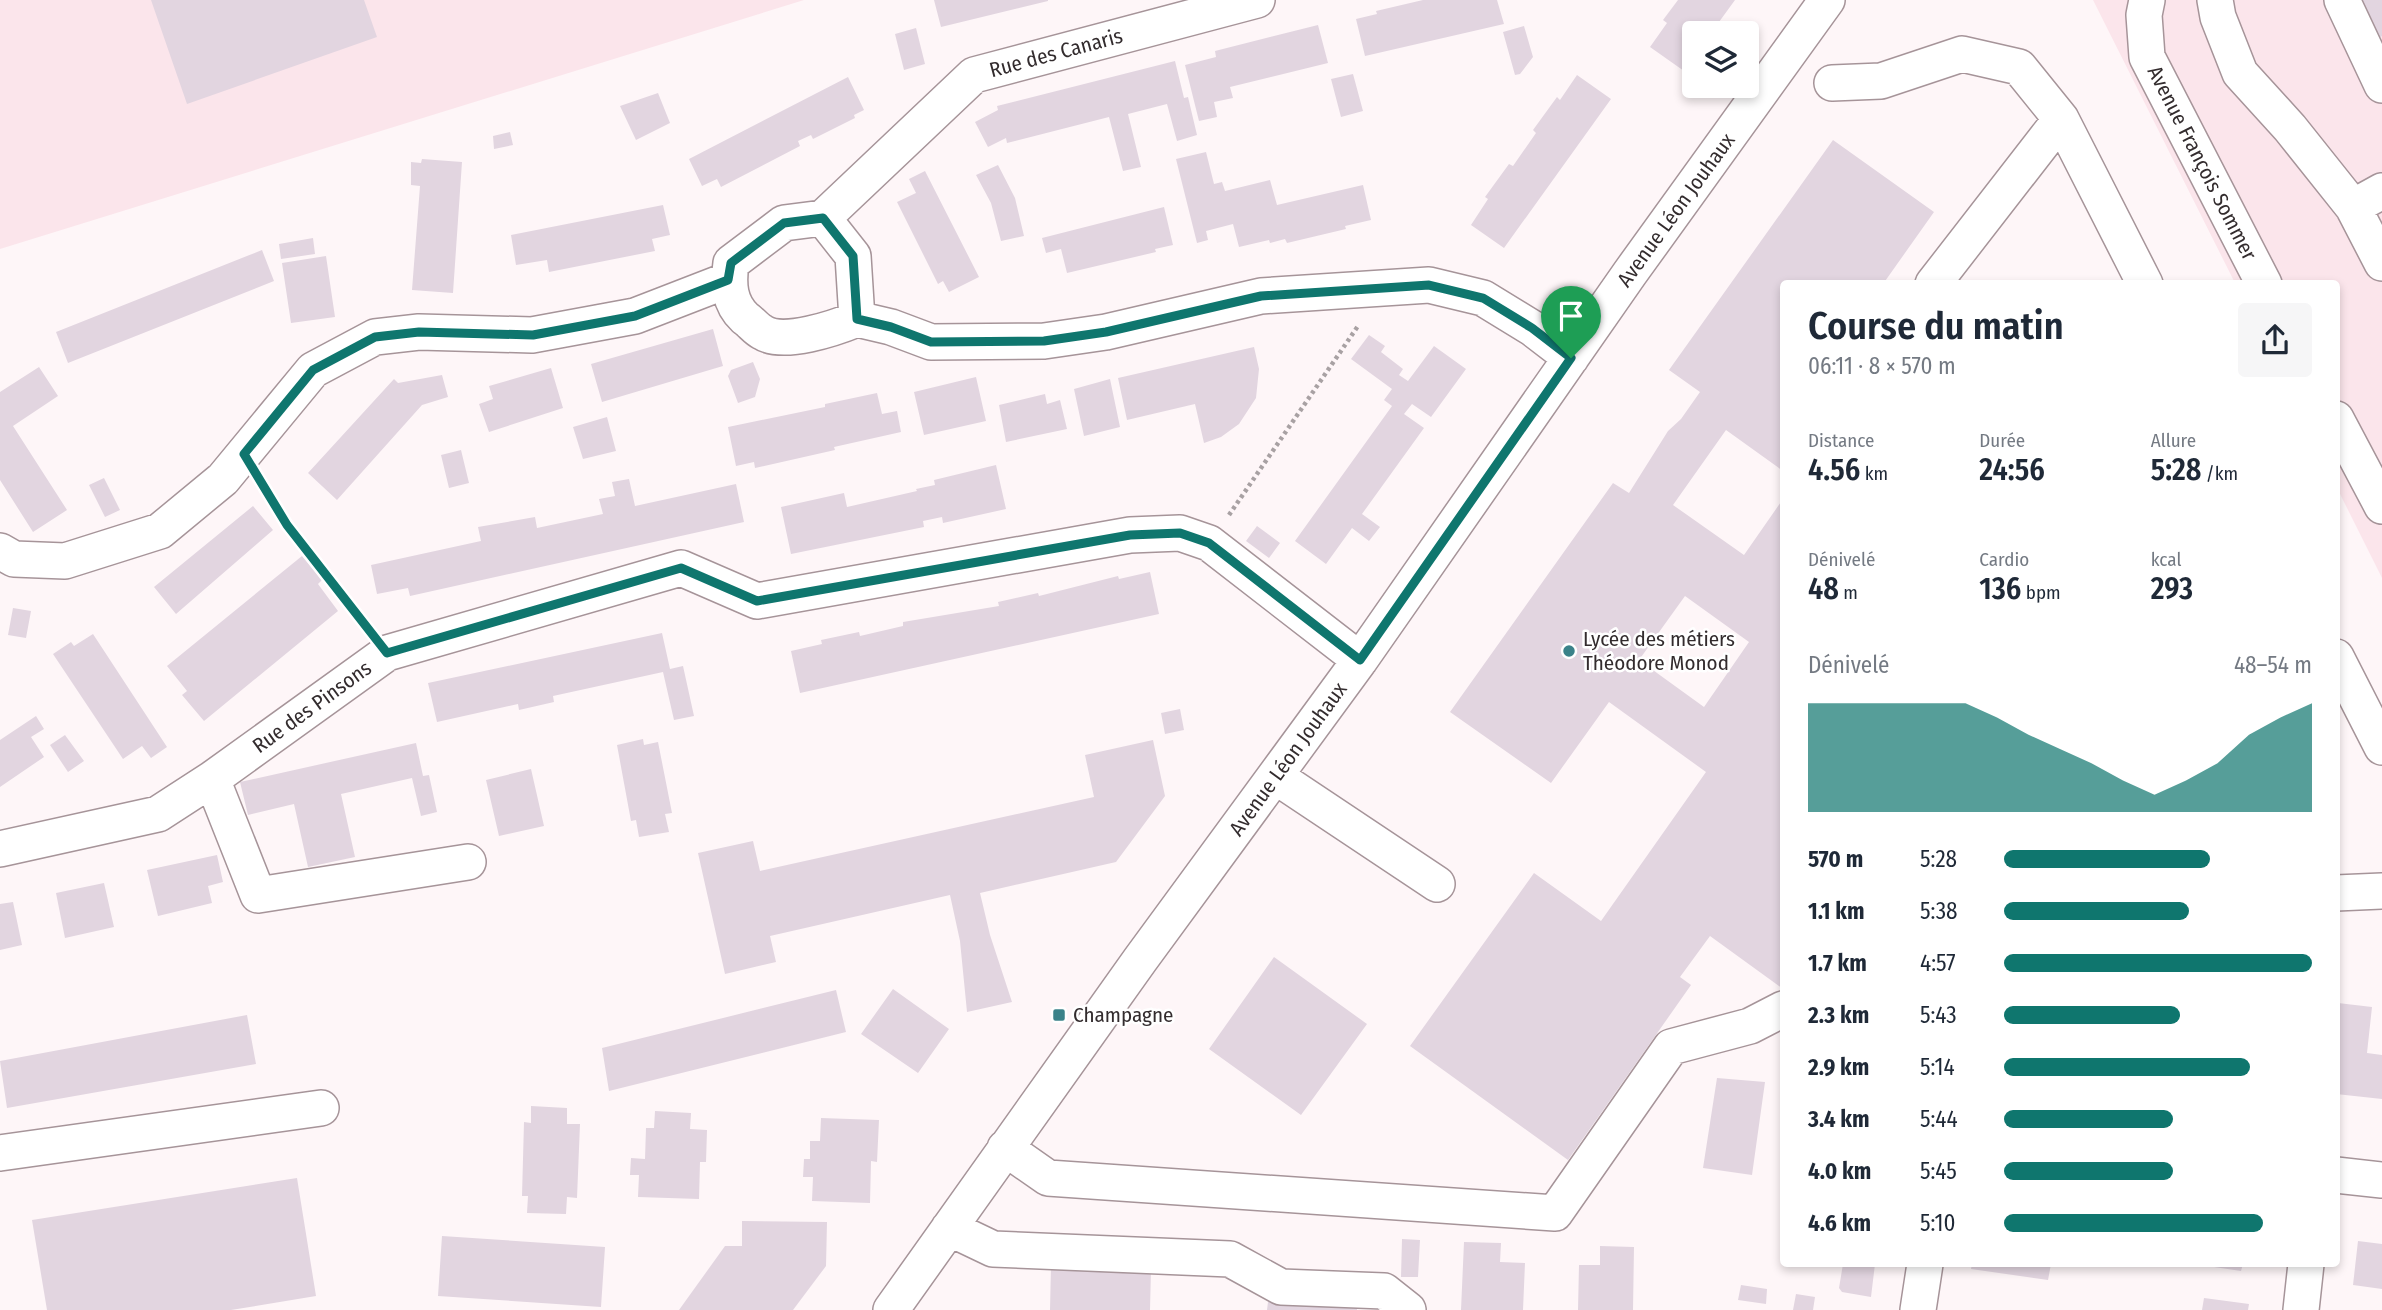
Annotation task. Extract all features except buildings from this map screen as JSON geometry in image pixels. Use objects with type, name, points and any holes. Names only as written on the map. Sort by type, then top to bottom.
[{"type":"street","name":"Rue des Canaris","points":[[823,218],[974,75],[1257,0]]},
{"type":"street","name":"Avenue Léon Jouhaux","points":[[891,1310],[1005,1148],[1360,660],[1571,358],[1827,0]]},
{"type":"street","name":"Avenue François Sommer","points":[[2147,0],[2144,15],[2147,57],[2262,280]]},
{"type":"street","points":[[2215,0],[2218,17],[2240,74],[2290,128],[2368,199],[2382,263]]},
{"type":"street","points":[[2342,0],[2382,85]]},
{"type":"street","points":[[1832,83],[1881,81],[1962,54],[2019,67],[2060,120],[2143,280]]},
{"type":"street","points":[[1936,280],[2060,120]]},
{"type":"street","points":[[857,319],[853,256],[823,218],[784,223],[731,263],[728,280],[735,308],[764,334],[790,337],[826,331],[857,319],[891,327],[931,342],[1044,341],[1106,332],[1261,296],[1429,285],[1483,298],[1532,328],[1571,358]]},
{"type":"street","points":[[0,551],[14,559],[65,561],[160,531],[223,479],[313,370],[375,337],[419,332],[533,335],[635,316],[728,280]]},
{"type":"street","points":[[2340,427],[2382,506]]},
{"type":"street","name":"Rue des Pinsons","points":[[0,849],[158,814],[212,779],[387,653],[681,568],[757,601],[1130,535],[1180,533],[1209,543],[1360,660]]},
{"type":"street","points":[[2340,665],[2382,747]]},
{"type":"street","points":[[1275,776],[1437,884]]},
{"type":"street","points":[[212,779],[258,895],[468,862]]},
{"type":"street","points":[[2340,893],[2382,891]]},
{"type":"street","points":[[1005,1148],[1048,1178],[1555,1213],[1671,1047],[1767,1027],[1780,1012]]},
{"type":"street","points":[[0,1153],[321,1108]]},
{"type":"street","points":[[2340,1175],[2382,1180]]},
{"type":"street","points":[[949,1228],[993,1249],[1230,1259],[1281,1287],[1384,1292],[1408,1310]]},
{"type":"street","points":[[1918,1310],[1925,1267]]},
{"type":"street","points":[[2301,1310],[2306,1267]]},
{"type":"path","points":[[1209,543],[1385,288]]},
{"type":"path","points":[[244,454],[287,525],[387,653]]},
{"type":"shaded area","points":[[0,0],[804,0],[0,249]]},
{"type":"shaded area","points":[[2093,0],[2382,0],[2382,578],[2340,494],[2340,280],[2233,280]]},
{"type":"place","name":"Lycée des métiers Théodore Monod","points":[[1569,651]]},
{"type":"place","name":"Champagne","points":[[1059,1015]]},
{"type":"route","points":[[823,218],[853,256],[857,319],[891,327],[931,342],[1044,341],[1106,332],[1261,296],[1429,285],[1483,298],[1532,328],[1571,358],[1360,660],[1209,543],[1180,533],[1130,535],[757,601],[681,568],[387,653],[287,525],[244,454],[313,370],[375,337],[419,332],[533,335],[635,316],[728,280],[731,263],[784,223],[823,218]]}]
